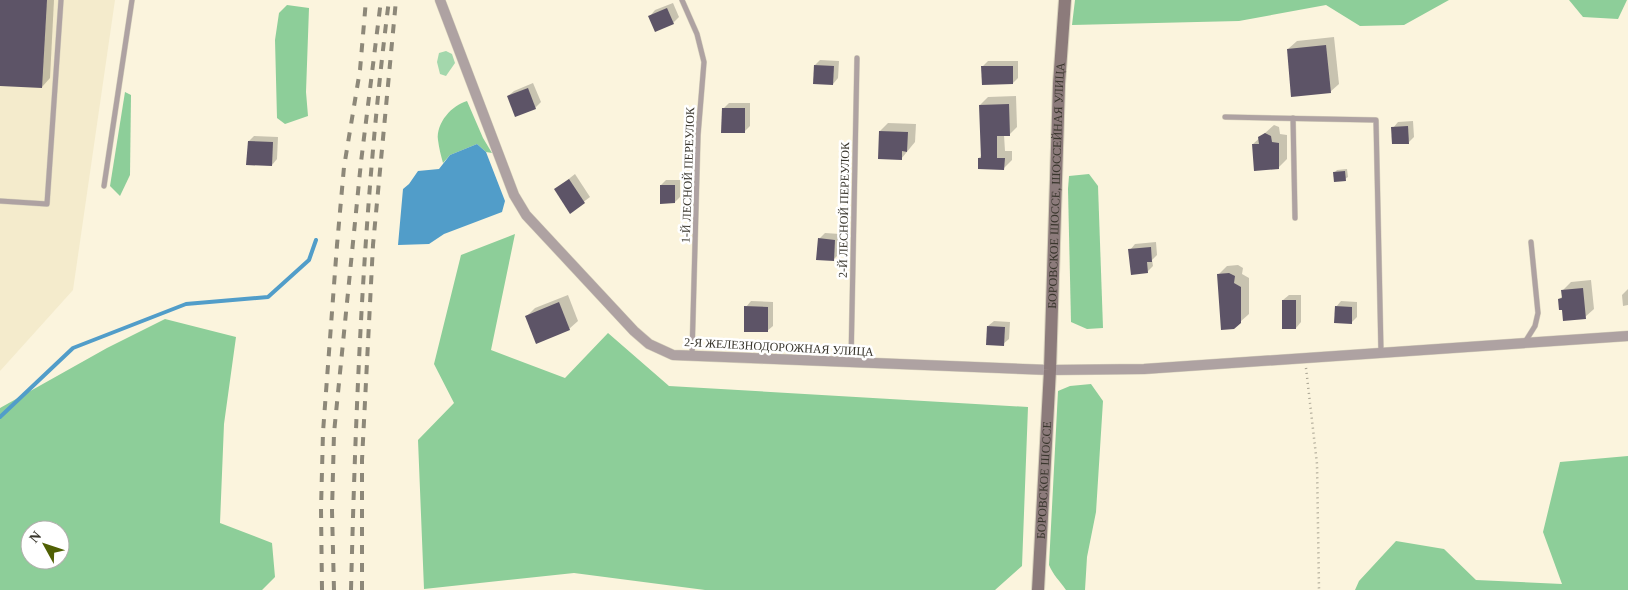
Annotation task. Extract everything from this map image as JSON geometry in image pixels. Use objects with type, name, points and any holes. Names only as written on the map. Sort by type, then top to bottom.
[{"type":"main road","name":"БОРОВСКОЕ ШОССЕ, ШОССЕЙНАЯ УЛИЦА","points":[[1050,370],[1059,84],[1065,0]]},
{"type":"main road","name":"БОРОВСКОЕ ШОССЕ","points":[[1038,590],[1050,370]]},
{"type":"street","name":"2-Я ЖЕЛЕЗНОДОРОЖНАЯ УЛИЦА","points":[[440,0],[514,195],[526,215],[634,331],[648,344],[673,355],[1050,370],[1144,369],[1628,336]]},
{"type":"lane","points":[[0,201],[47,204],[61,0]]},
{"type":"lane","points":[[104,186],[132,0]]},
{"type":"lane","name":"1-Й ЛЕСНОЙ ПЕРЕУЛОК","points":[[682,0],[701,48],[704,62],[700,103],[692,356]]},
{"type":"lane","name":"2-Й ЛЕСНОЙ ПЕРЕУЛОК","points":[[851,363],[857,58]]},
{"type":"lane","points":[[1225,117],[1376,120],[1381,352]]},
{"type":"lane","points":[[1293,118],[1295,218]]},
{"type":"lane","points":[[1524,343],[1535,326],[1538,313],[1531,242]]},
{"type":"path","points":[[1305,359],[1318,464],[1320,590]]},
{"type":"shaded area","points":[[0,0],[115,0],[73,290],[0,371]]},
{"type":"green space","points":[[1075,0],[1449,0],[1404,25],[1360,26],[1326,5],[1239,21],[1072,25]]},
{"type":"green space","points":[[1569,0],[1627,0],[1618,19],[1583,17]]},
{"type":"green space","points":[[287,5],[309,8],[306,92],[308,116],[285,124],[277,118],[275,40],[279,13]]},
{"type":"green space","points":[[446,51],[452,54],[455,63],[446,76],[440,74],[437,62],[439,53]]},
{"type":"green space","points":[[125,92],[131,95],[130,175],[120,196],[110,186]]},
{"type":"green space","points":[[467,101],[483,138],[492,153],[486,152],[477,144],[450,155],[443,163],[438,140],[442,121],[456,106]]},
{"type":"green space","points":[[1089,174],[1098,186],[1103,328],[1087,329],[1071,322],[1068,189],[1069,176]]},
{"type":"green space","points":[[515,234],[491,350],[565,378],[608,333],[669,386],[1028,407],[1022,566],[995,590],[705,590],[574,573],[424,589],[418,440],[454,403],[434,364],[461,255]]},
{"type":"green space","points":[[165,319],[236,337],[224,424],[220,523],[272,543],[275,577],[262,590],[0,590],[0,408],[107,348]]},
{"type":"green space","points":[[1091,384],[1103,401],[1096,512],[1087,557],[1085,590],[1066,590],[1049,565],[1058,391],[1070,386]]},
{"type":"green space","points":[[1628,456],[1628,590],[1355,590],[1359,581],[1396,541],[1444,549],[1476,580],[1562,584],[1543,532],[1560,462]]},
{"type":"water","points":[[477,144],[486,152],[505,201],[502,212],[444,234],[429,244],[398,245],[403,189],[418,171],[439,169],[450,155]]},
{"type":"building","points":[[0,0],[47,0],[42,88],[0,86]]},
{"type":"building","points":[[667,8],[674,24],[655,32],[648,16]]},
{"type":"building","points":[[1326,45],[1331,93],[1291,97],[1287,49]]},
{"type":"building","points":[[814,65],[834,66],[833,85],[813,84]]},
{"type":"building","points":[[981,66],[1013,66],[1013,84],[982,85]]},
{"type":"building","points":[[528,88],[536,109],[515,117],[507,96]]},
{"type":"building","points":[[1009,104],[1010,136],[997,136],[997,158],[1005,158],[1004,170],[978,169],[978,158],[981,158],[979,105]]},
{"type":"building","points":[[722,108],[745,108],[745,133],[721,133]]},
{"type":"building","points":[[1408,126],[1409,144],[1392,144],[1391,127]]},
{"type":"building","points":[[879,131],[908,132],[907,152],[902,151],[902,160],[878,159]]},
{"type":"building","points":[[1265,133],[1271,136],[1272,142],[1279,143],[1279,169],[1254,171],[1252,144],[1259,144],[1258,137]]},
{"type":"building","points":[[248,141],[273,142],[272,166],[246,165]]},
{"type":"building","points":[[1345,171],[1346,181],[1334,182],[1333,172]]},
{"type":"building","points":[[569,179],[585,203],[570,214],[554,189]]},
{"type":"building","points":[[660,185],[675,185],[675,203],[660,204]]},
{"type":"building","points":[[818,238],[835,240],[834,261],[816,260]]},
{"type":"building","points":[[1151,247],[1152,262],[1147,262],[1148,273],[1131,275],[1128,249]]},
{"type":"building","points":[[1229,273],[1235,276],[1234,283],[1241,287],[1241,323],[1234,329],[1221,330],[1217,274]]},
{"type":"building","points":[[1583,288],[1586,319],[1563,321],[1558,299],[1562,298],[1561,290]]},
{"type":"building","points":[[1282,300],[1296,300],[1296,329],[1282,329]]},
{"type":"building","points":[[559,302],[570,330],[536,344],[525,316]]},
{"type":"building","points":[[744,306],[768,307],[768,332],[744,332]]},
{"type":"building","points":[[1335,306],[1352,307],[1352,324],[1334,323]]},
{"type":"building","points":[[987,326],[1005,327],[1004,346],[986,345]]},
{"type":"waterway","points":[[0,417],[73,348],[186,304],[268,297],[309,260],[316,240]]},
{"type":"railway","points":[[322,590],[321,509],[323,432],[344,167],[360,70],[366,0]]},
{"type":"railway","points":[[334,590],[332,511],[334,433],[361,162],[381,0]]},
{"type":"railway","points":[[351,590],[362,295],[373,147],[389,0]]},
{"type":"railway","points":[[362,590],[362,460],[373,245],[396,0]]}]
